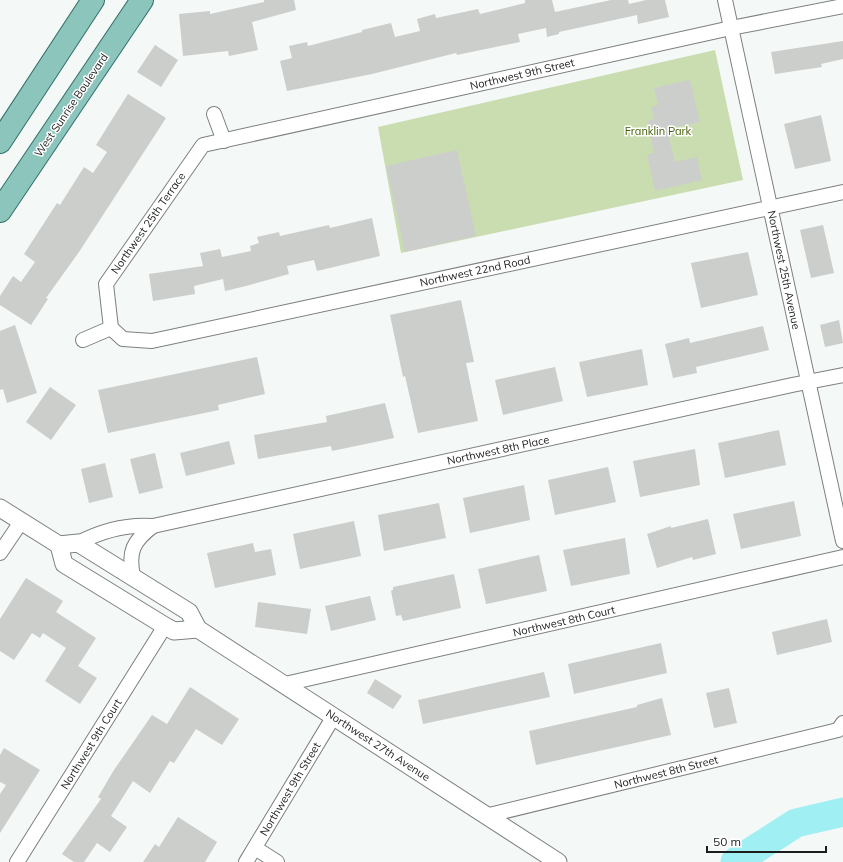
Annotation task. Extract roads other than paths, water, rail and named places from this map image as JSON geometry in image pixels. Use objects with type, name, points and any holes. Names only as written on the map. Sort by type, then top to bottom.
[{"type":"main road","points":[[0,142],[93,0]]},
{"type":"main road","name":"West Sunrise Boulevard","points":[[0,211],[142,0]]},
{"type":"street","name":"Northwest 25th Avenue","points":[[725,0],[843,541]]},
{"type":"street","name":"Northwest 9th Street","points":[[202,146],[732,28],[843,6]]},
{"type":"street","points":[[214,114],[224,141]]},
{"type":"street","name":"Northwest 25th Terrace","points":[[111,328],[106,284],[202,146]]},
{"type":"street","name":"Northwest 22nd Road","points":[[111,328],[123,339],[152,341],[843,192]]},
{"type":"street","points":[[83,340],[111,328]]},
{"type":"street","name":"Northwest 8th Place","points":[[78,543],[96,534],[136,524],[153,526],[809,381],[843,375]]},
{"type":"street","points":[[0,508],[59,545],[78,543]]},
{"type":"street","points":[[0,553],[21,522]]},
{"type":"street","name":"Northwest 8th Place","points":[[133,576],[131,566],[132,549],[136,541],[153,526]]},
{"type":"street","name":"Northwest 27th Avenue","points":[[78,543],[189,612],[198,629],[558,862]]},
{"type":"street","points":[[59,545],[64,564],[165,626],[174,631],[198,629]]},
{"type":"street","name":"Northwest 8th Court","points":[[285,684],[843,557]]},
{"type":"street","name":"Northwest 9th Court","points":[[17,862],[165,626]]},
{"type":"street","name":"Northwest 9th Street","points":[[246,862],[334,716]]},
{"type":"street","name":"Northwest 8th Street","points":[[485,816],[838,730],[843,723]]},
{"type":"street","points":[[255,848],[277,862]]},
{"type":"waterway","points":[[735,862],[796,823],[843,812]]},
{"type":"park label","name":"Franklin Park","points":[[658,131]]}]
